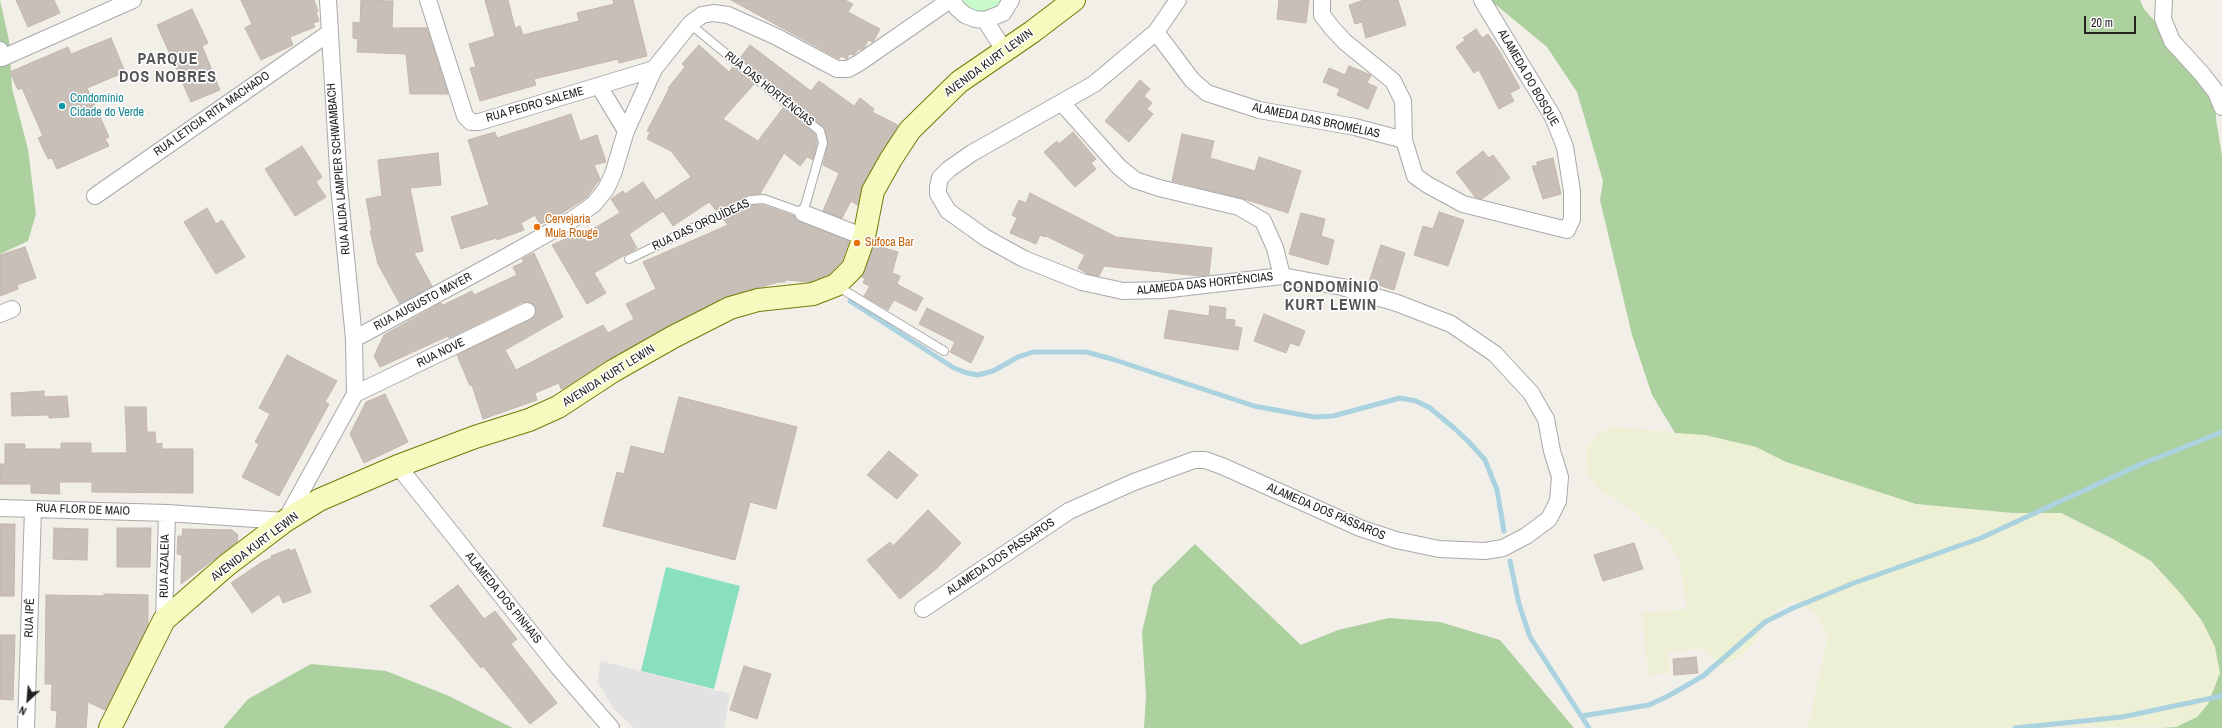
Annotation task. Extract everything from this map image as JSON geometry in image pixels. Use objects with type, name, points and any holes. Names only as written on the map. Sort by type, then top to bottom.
[{"type":"main road","name":"AVENIDA KURT LEWIN","points":[[110,728],[164,620],[227,565],[285,521],[320,500],[398,466],[475,437],[529,420],[558,407],[613,371],[673,337],[730,308],[758,300],[813,294],[836,285],[853,268],[864,238],[873,191],[890,159],[910,130],[959,82],[1032,32],[1074,0]]},
{"type":"street","points":[[1,54],[133,0]]},
{"type":"street","name":"RUA ALIDA LAMPIER SCHWAMBACH","points":[[328,0],[339,186],[354,338]]},
{"type":"street","name":"RUA PEDRO SALEME","points":[[428,0],[465,116],[472,122],[479,122],[654,69]]},
{"type":"street","points":[[690,24],[702,15],[713,13],[728,15],[775,36],[836,69],[848,69],[859,64],[952,0],[957,8],[965,15],[975,19],[985,20],[1003,13],[1011,0]]},
{"type":"street","name":"ALAMEDA DAS HORTÊNCIAS","points":[[1178,0],[1156,32],[1094,84],[972,153],[949,169],[940,178],[938,187],[938,194],[948,211],[986,238],[1024,259],[1082,282],[1123,291],[1162,290],[1282,276],[1342,287],[1397,303],[1451,324]]},
{"type":"street","points":[[1322,0],[1322,15],[1332,28],[1345,42],[1393,81],[1403,101],[1404,140]]},
{"type":"street","name":"ALAMEDA DO BOSQUE","points":[[1404,140],[1415,176],[1428,185],[1463,204],[1566,230],[1572,219],[1572,191],[1565,146],[1553,117],[1482,0]]},
{"type":"street","points":[[2164,0],[2164,19],[2172,41],[2216,92],[2222,107]]},
{"type":"street","points":[[985,20],[1004,50]]},
{"type":"street","name":"RUA AUGUSTO MAYER","points":[[354,338],[504,258],[573,219],[594,204],[606,189],[613,174],[626,131],[654,69],[690,24]]},
{"type":"street","name":"ALAMEDA DAS BROMÉLIAS","points":[[1156,32],[1192,80],[1206,93],[1259,110],[1355,127],[1404,140]]},
{"type":"street","name":"RUA LETICIA RITA MACHADO","points":[[95,196],[329,33]]},
{"type":"street","points":[[599,86],[626,131]]},
{"type":"street","points":[[1062,103],[1119,167],[1135,180],[1159,188],[1239,207],[1263,221],[1275,248],[1282,276]]},
{"type":"street","name":"RUA DAS ORQUÍDEAS","points":[[803,213],[864,238]]},
{"type":"street","name":"RUA NOVE","points":[[354,394],[528,311]]},
{"type":"street","name":"ALAMEDA DOS PÁSSAROS","points":[[923,609],[1070,511],[1134,482],[1194,460],[1204,460],[1222,466],[1360,528],[1396,540],[1439,549],[1485,551],[1503,548],[1526,536],[1549,519],[1558,501],[1560,477],[1552,451],[1546,419],[1531,393],[1495,354],[1451,324]]},
{"type":"street","points":[[285,521],[354,394],[354,338]]},
{"type":"street","name":"ALAMEDA DOS PINHAIS","points":[[398,466],[559,668],[611,728]]},
{"type":"street","name":"RUA FLOR DE MAIO","points":[[0,508],[167,513],[285,521]]},
{"type":"street","name":"RUA IPÊ","points":[[26,728],[33,509]]},
{"type":"street","name":"RUA AZALEIA","points":[[164,620],[167,513]]},
{"type":"lane","name":"RUA DAS HORTÊNCIAS","points":[[690,24],[820,131],[822,143],[803,213]]},
{"type":"lane","name":"RUA DAS ORQUÍDEAS","points":[[629,259],[750,200],[764,199],[803,213]]},
{"type":"lane","points":[[836,285],[944,351]]},
{"type":"green space","points":[[0,0],[9,40],[12,88],[28,149],[36,214],[28,241],[0,254]]},
{"type":"green space","points":[[958,0],[1005,0],[998,9],[974,14]]},
{"type":"green space","points":[[1490,0],[2140,0],[2144,9],[2216,92],[2216,119],[2222,156],[2222,728],[2159,728],[2176,727],[2197,717],[2208,704],[2220,673],[2215,647],[2202,621],[2181,594],[2151,561],[2113,539],[2061,513],[2013,513],[1916,504],[1786,462],[1756,447],[1705,435],[1675,433],[1652,395],[1632,335],[1600,200],[1603,181],[1577,92],[1547,47]]},
{"type":"green space","points":[[1613,427],[1705,435],[1756,447],[1786,462],[1916,504],[2013,513],[2061,513],[2113,539],[2151,561],[2181,594],[2202,621],[2215,647],[2220,673],[2208,704],[2197,717],[2176,727],[1808,728],[1827,638],[1816,614],[1793,601],[1775,611],[1753,644],[1741,657],[1722,665],[1702,649],[1668,652],[1670,673],[1648,675],[1642,613],[1687,609],[1679,558],[1658,529],[1644,523],[1646,522],[1632,509],[1600,491],[1587,475],[1586,450],[1596,435]]},
{"type":"green space","points":[[1195,544],[1301,645],[1338,630],[1389,618],[1440,622],[1500,640],[1574,728],[1144,728],[1146,695],[1142,632],[1153,585]]},
{"type":"green space","points":[[666,567],[740,586],[714,689],[641,671]]},
{"type":"green space","points":[[311,664],[386,671],[449,696],[513,728],[223,728],[248,699]]},
{"type":"shaded area","points":[[601,661],[730,694],[724,728],[634,728],[614,709],[597,682]]},
{"type":"building","points":[[16,0],[54,0],[60,13],[28,27]]},
{"type":"building","points":[[241,0],[314,0],[318,11],[316,12],[319,21],[313,23],[315,27],[290,37],[293,45],[261,60],[245,28],[252,24]]},
{"type":"building","points":[[361,0],[393,1],[392,28],[427,28],[448,94],[410,94],[406,54],[357,52],[358,39],[353,38],[353,22],[360,23]]},
{"type":"building","points":[[485,0],[508,0],[515,28],[520,26],[523,35],[579,21],[577,13],[614,4],[613,0],[633,0],[647,56],[619,63],[618,59],[534,79],[536,85],[480,101],[470,68],[476,67],[469,44],[495,36]]},
{"type":"building","points":[[731,0],[845,0],[853,4],[848,12],[880,29],[873,42],[868,40],[865,47],[861,50],[859,49],[854,55],[849,54],[847,59],[841,56],[839,59]]},
{"type":"building","points":[[1279,0],[1309,0],[1306,23],[1277,19]]},
{"type":"building","points":[[1364,0],[1398,0],[1406,25],[1366,38],[1362,22],[1355,24],[1349,5]]},
{"type":"building","points":[[192,9],[208,43],[202,46],[220,90],[191,102],[157,25]]},
{"type":"building","points":[[1476,29],[1482,38],[1488,34],[1520,88],[1510,93],[1514,101],[1499,109],[1479,70],[1474,73],[1456,47],[1465,40],[1463,38]]},
{"type":"building","name":"Condomínio Cidade do Verde","points":[[111,38],[125,72],[87,88],[109,137],[105,139],[109,146],[57,169],[52,158],[48,159],[38,138],[43,136],[22,88],[18,90],[10,72],[68,47],[71,54]]},
{"type":"building","points":[[699,45],[729,72],[733,67],[754,84],[723,119],[758,141],[783,108],[815,134],[817,143],[813,160],[807,157],[800,166],[784,153],[760,194],[748,195],[716,210],[709,202],[673,226],[656,200],[691,177],[671,151],[647,139],[650,132],[647,131],[669,89],[668,88],[685,67],[682,64]]},
{"type":"building","points":[[750,45],[811,91],[819,81],[854,106],[860,98],[874,109],[872,112],[898,125],[862,185],[858,205],[851,201],[842,218],[823,211],[839,173],[823,165],[828,144],[825,129],[740,58]]},
{"type":"building","points":[[1349,66],[1371,75],[1367,83],[1377,87],[1368,109],[1337,95],[1340,89],[1323,82],[1329,68],[1345,75]]},
{"type":"building","points":[[1140,80],[1150,89],[1144,96],[1152,103],[1147,109],[1153,114],[1129,142],[1105,121]]},
{"type":"building","points":[[571,114],[580,141],[597,135],[606,162],[594,165],[600,179],[587,197],[553,219],[540,224],[535,215],[521,223],[524,230],[497,240],[496,238],[461,249],[451,217],[489,205],[468,140],[495,132],[497,138]]},
{"type":"building","points":[[1073,132],[1096,159],[1091,163],[1096,169],[1075,187],[1044,152],[1057,141],[1059,144]]},
{"type":"building","points":[[1182,134],[1214,141],[1210,158],[1255,171],[1259,157],[1301,171],[1288,213],[1241,198],[1172,181]]},
{"type":"building","points":[[302,146],[322,177],[316,182],[326,197],[295,216],[265,169]]},
{"type":"building","points":[[1483,151],[1489,158],[1493,155],[1510,178],[1482,199],[1475,197],[1456,172]]},
{"type":"building","points":[[438,153],[441,185],[410,188],[423,251],[414,253],[432,286],[400,304],[378,264],[370,231],[372,231],[366,199],[382,196],[378,160]]},
{"type":"building","points":[[1553,158],[1561,194],[1543,199],[1532,166],[1537,166],[1537,162]]},
{"type":"building","points":[[643,182],[663,211],[629,234],[637,248],[594,273],[606,293],[587,304],[552,245],[585,230],[586,233],[620,213],[611,199],[623,191],[625,194]]},
{"type":"building","points":[[1030,193],[1116,237],[1212,248],[1209,275],[1200,276],[1104,266],[1099,276],[1088,274],[1078,268],[1085,255],[1046,236],[1040,235],[1036,244],[1010,233],[1017,218],[1012,215],[1019,200],[1026,203]]},
{"type":"building","points":[[751,205],[763,205],[794,216],[800,222],[849,241],[842,261],[829,274],[810,282],[786,280],[785,282],[779,282],[724,297],[607,360],[564,388],[561,389],[559,383],[535,393],[537,400],[483,419],[472,385],[470,386],[457,355],[531,319],[536,311],[532,303],[523,302],[449,338],[448,336],[380,367],[374,356],[384,335],[441,303],[443,305],[472,291],[474,295],[517,275],[513,267],[524,262],[522,259],[534,253],[563,317],[505,350],[516,370],[603,325],[608,333],[634,319],[626,304],[656,289],[643,262],[728,225],[723,219]]},
{"type":"building","points":[[207,208],[216,224],[222,220],[245,257],[216,274],[184,222]]},
{"type":"building","points":[[1439,212],[1464,220],[1448,266],[1414,255],[1423,226],[1433,229]]},
{"type":"building","points":[[1301,213],[1325,219],[1321,236],[1334,240],[1328,265],[1289,254]]},
{"type":"building","points":[[874,245],[898,252],[892,273],[900,276],[897,284],[923,298],[916,311],[894,300],[888,310],[864,296],[870,286],[863,283],[865,278],[862,277]]},
{"type":"building","points":[[1381,245],[1405,253],[1394,290],[1369,282]]},
{"type":"building","points":[[25,247],[36,278],[17,285],[18,289],[0,296],[0,255]]},
{"type":"building","points":[[1210,306],[1226,308],[1225,319],[1235,320],[1234,326],[1242,328],[1238,350],[1164,338],[1169,310],[1209,316]]},
{"type":"building","points":[[927,308],[984,337],[971,363],[950,352],[955,342],[919,324]]},
{"type":"building","points":[[1264,314],[1305,331],[1299,346],[1290,343],[1286,353],[1254,341]]},
{"type":"building","points":[[287,355],[337,381],[325,402],[329,404],[279,496],[242,477],[259,444],[255,442],[270,414],[259,408]]},
{"type":"building","points":[[44,391],[44,397],[67,396],[69,417],[49,418],[49,415],[12,416],[11,393]]},
{"type":"building","points":[[385,394],[408,442],[364,463],[350,434],[366,402]]},
{"type":"building","points":[[679,397],[797,427],[776,509],[750,502],[735,560],[603,526],[617,472],[624,474],[631,446],[664,454]]},
{"type":"building","points":[[125,407],[146,407],[147,432],[155,432],[156,444],[162,443],[162,449],[193,449],[193,493],[92,492],[92,482],[59,482],[60,494],[31,493],[31,484],[0,484],[0,464],[5,464],[5,444],[25,444],[25,449],[61,449],[61,443],[91,443],[91,453],[127,453]]},
{"type":"building","points":[[889,451],[918,475],[897,499],[867,475]]},
{"type":"building","points":[[928,510],[961,543],[937,568],[900,599],[867,560],[890,542],[893,546]]},
{"type":"building","points":[[0,524],[15,524],[14,596],[0,596]]},
{"type":"building","points":[[54,528],[88,529],[87,560],[53,559]]},
{"type":"building","points":[[117,528],[151,528],[150,567],[117,567]]},
{"type":"building","points":[[183,529],[232,530],[238,535],[237,542],[181,584],[182,555],[177,554],[178,536],[182,536]]},
{"type":"building","points":[[1634,543],[1643,569],[1603,581],[1594,555]]},
{"type":"building","points":[[289,549],[290,551],[295,549],[311,592],[283,603],[279,594],[252,613],[231,583],[262,562],[272,558],[271,556]]},
{"type":"building","points":[[458,585],[484,619],[495,611],[517,639],[511,644],[557,703],[530,724],[483,666],[481,668],[430,606]]},
{"type":"building","points":[[104,594],[148,595],[148,625],[105,710],[88,702],[86,728],[56,728],[57,711],[51,710],[52,684],[45,684],[46,595],[104,596]]},
{"type":"building","points":[[0,635],[15,635],[13,700],[0,699]]},
{"type":"building","points":[[1696,657],[1698,673],[1674,675],[1673,659]]},
{"type":"building","points":[[744,666],[771,674],[757,719],[730,710]]},
{"type":"waterway","points":[[850,301],[954,368],[978,375],[993,371],[1018,357],[1033,352],[1086,352],[1112,359],[1254,406],[1314,417],[1333,416],[1400,398],[1416,401],[1430,408],[1454,428],[1485,460],[1497,490],[1504,531]]},
{"type":"waterway","points":[[1582,716],[1649,705],[1703,676],[1765,622],[1793,608],[1854,583],[1981,538],[2139,465],[2222,432]]},
{"type":"waterway","points":[[1510,561],[1519,604],[1530,637],[1589,728]]},
{"type":"waterway","points":[[2015,728],[2122,717],[2222,696]]},
{"type":"place","name":"Condomínio Cidade do Verde","points":[[62,106]]},
{"type":"place","name":"Cervejaria Mula Rouge","points":[[537,227]]},
{"type":"place","name":"Sufoca Bar","points":[[857,243]]},
{"type":"district","name":"PARQUE DOS NOBRES","points":[[168,69]]},
{"type":"district","name":"CONDOMÍNIO KURT LEWIN","points":[[1331,297]]}]
